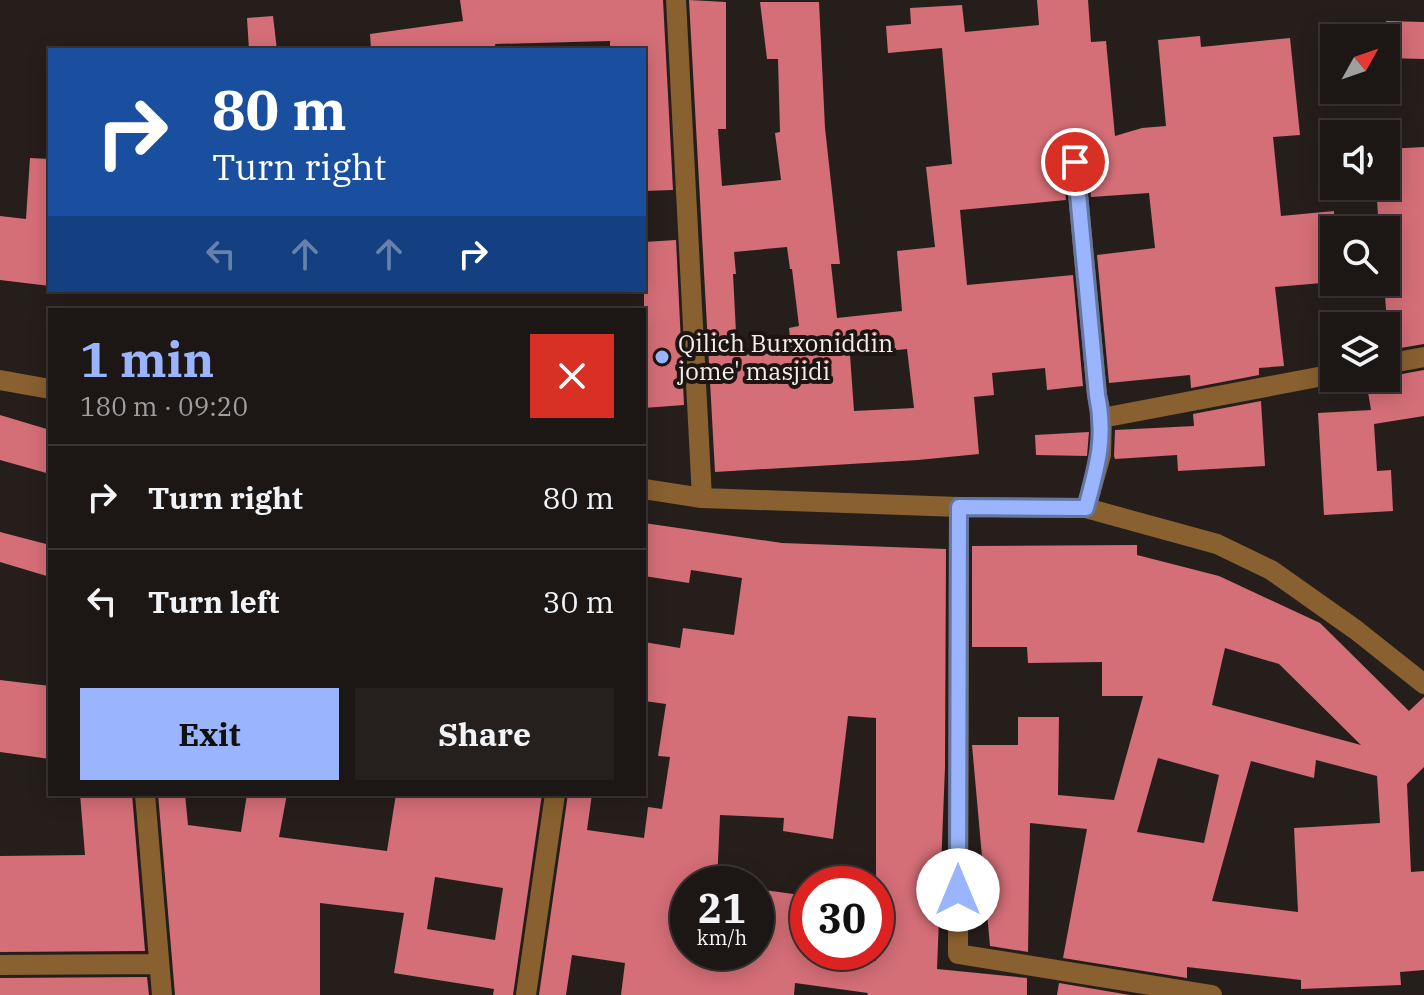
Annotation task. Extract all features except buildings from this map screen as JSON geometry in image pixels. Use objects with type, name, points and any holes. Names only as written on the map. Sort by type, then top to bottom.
[{"type":"street","points":[[676,0],[702,498]]},
{"type":"street","points":[[1075,162],[1097,395],[1102,418],[1101,455],[1086,508]]},
{"type":"street","points":[[1400,361],[1424,357]]},
{"type":"street","points":[[1102,418],[1320,377]]},
{"type":"street","points":[[0,380],[48,389]]},
{"type":"street","points":[[646,489],[702,498],[1086,508],[1217,544],[1271,570],[1356,630],[1424,684]]},
{"type":"street","points":[[959,507],[958,954],[1212,995]]},
{"type":"street","points":[[145,796],[162,995]]},
{"type":"street","points":[[526,995],[555,796]]},
{"type":"street","points":[[0,965],[159,964]]},
{"type":"place","name":"Qilich Burxoniddin jome' masjidi","points":[[662,357]]},
{"type":"route","points":[[958,890],[959,507],[1086,508],[1101,455],[1102,418],[1097,395],[1075,162]]}]
